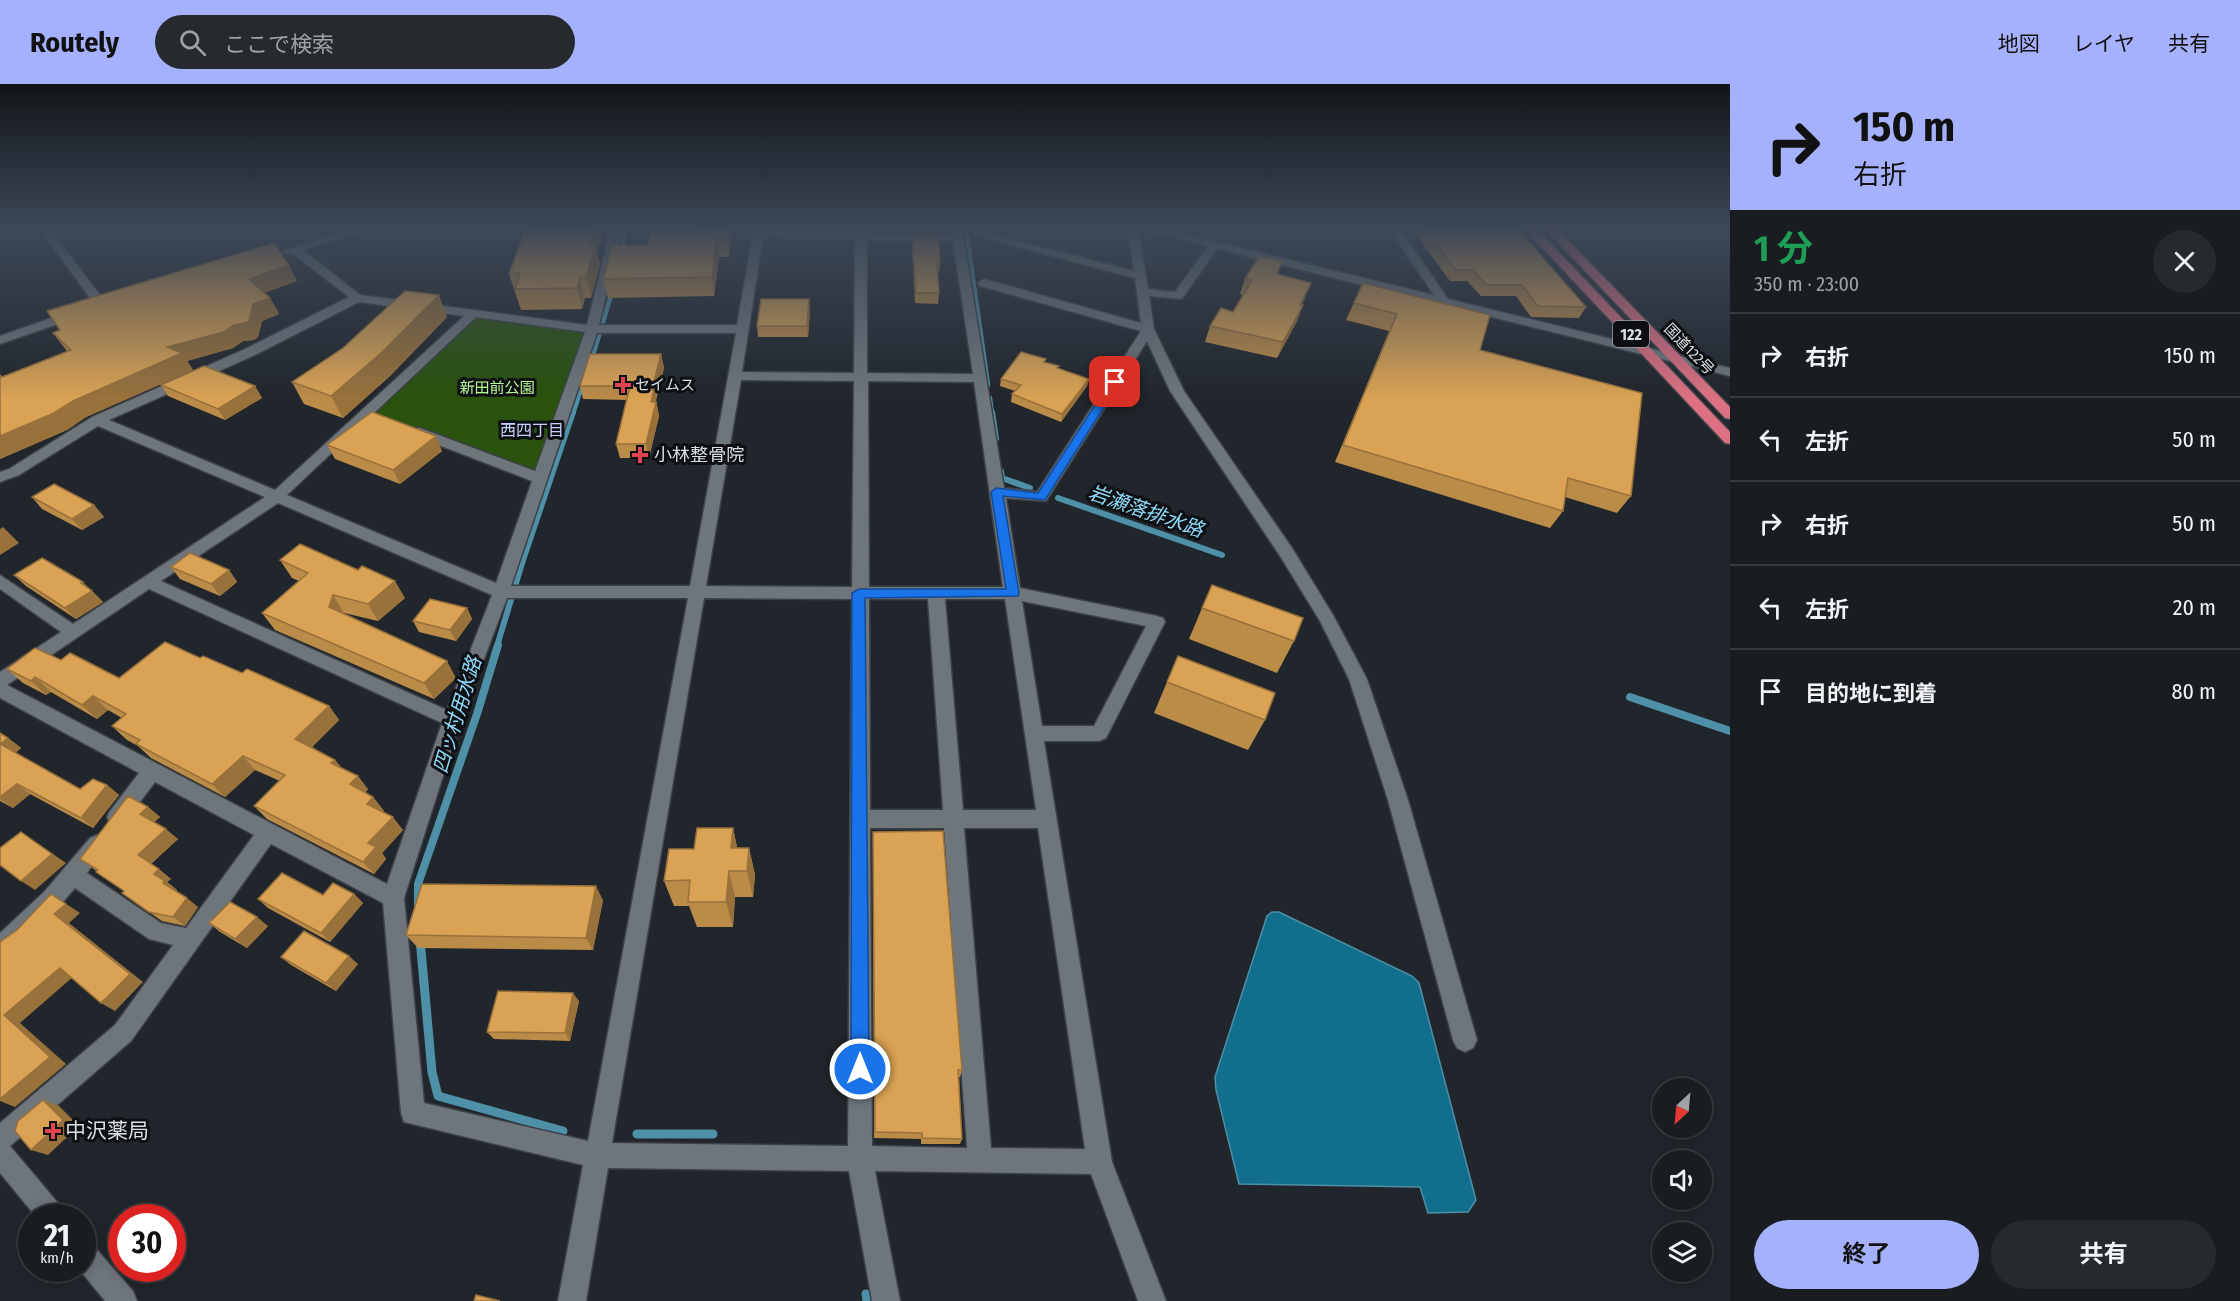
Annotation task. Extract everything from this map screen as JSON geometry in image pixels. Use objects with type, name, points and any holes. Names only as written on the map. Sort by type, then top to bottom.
[{"type":"highway","name":"国道122号","points":[[1584,285],[1730,441]]},
{"type":"highway","name":"国道122号","points":[[1605,285],[1730,415]]},
{"type":"street","points":[[0,340],[107,304],[91,285]]},
{"type":"street","points":[[340,285],[357,298],[592,328],[743,329]]},
{"type":"street","points":[[602,285],[592,328],[501,592],[452,720],[393,898],[413,1113],[596,1155],[1099,1162]]},
{"type":"street","points":[[572,1301],[750,285]]},
{"type":"street","points":[[861,285],[860,1160],[886,1301]]},
{"type":"street","points":[[970,285],[996,492],[1099,1162],[1152,1301]]},
{"type":"street","points":[[991,285],[1148,328]]},
{"type":"street","points":[[1140,285],[1148,328],[1177,391],[1286,552],[1327,619],[1358,679],[1398,800],[1465,1040]]},
{"type":"street","points":[[1141,292],[1178,296],[1186,285]]},
{"type":"street","points":[[1381,285],[1730,372]]},
{"type":"street","points":[[1433,285],[1443,300]]},
{"type":"street","points":[[0,477],[14,472],[96,420],[250,352],[357,298]]},
{"type":"street","points":[[0,681],[276,497],[373,415],[473,314]]},
{"type":"street","points":[[996,492],[1041,497],[1148,328]]},
{"type":"street","points":[[735,376],[980,378]]},
{"type":"street","points":[[96,420],[501,592],[936,595],[1013,593],[1157,622],[1099,733],[1035,734]]},
{"type":"street","points":[[400,425],[539,478]]},
{"type":"street","points":[[0,581],[73,632]]},
{"type":"street","points":[[148,582],[452,720]]},
{"type":"street","points":[[936,595],[980,1161]]},
{"type":"street","points":[[0,690],[393,898]]},
{"type":"street","points":[[0,947],[16,934],[73,875],[152,771]]},
{"type":"street","points":[[860,819],[1048,819]]},
{"type":"street","points":[[0,1139],[123,1033],[267,833]]},
{"type":"street","points":[[73,875],[157,932],[192,939]]},
{"type":"street","points":[[0,1152],[43,1204]]},
{"type":"street","points":[[96,1269],[123,1301]]},
{"type":"green space","name":"新田前公園","points":[[473,314],[592,329],[539,478],[368,413]]},
{"type":"water","points":[[1272,912],[1279,912],[1412,976],[1419,983],[1476,1200],[1468,1212],[1428,1213],[1420,1187],[1239,1184],[1216,1090],[1215,1077],[1267,916]]},
{"type":"building","points":[[134,285],[255,285],[270,298],[253,304],[249,321],[234,325],[224,332],[167,347],[182,353],[0,436],[0,375],[2,377],[71,350],[53,333],[60,330],[47,311]]},
{"type":"building","points":[[516,285],[578,285],[577,288],[515,289]]},
{"type":"building","points":[[915,285],[938,285],[939,293],[916,293]]},
{"type":"building","points":[[1249,285],[1310,285],[1300,305],[1303,305],[1283,342],[1210,326],[1221,308],[1233,312]]},
{"type":"building","points":[[1362,285],[1370,285],[1490,315],[1480,350],[1642,393],[1631,496],[1568,478],[1563,511],[1343,445],[1397,314],[1354,303]]},
{"type":"building","points":[[1487,285],[1567,285],[1586,307],[1538,306],[1522,285]]},
{"type":"building","points":[[405,291],[439,295],[380,354],[331,396],[292,382],[343,348]]},
{"type":"building","points":[[761,299],[809,299],[807,326],[757,326]]},
{"type":"building","points":[[1021,352],[1046,359],[1044,362],[1089,379],[1062,414],[1012,394],[1021,385],[1001,379]]},
{"type":"building","points":[[590,354],[661,354],[652,390],[654,390],[651,402],[656,402],[646,444],[616,444],[630,386],[580,386]]},
{"type":"building","points":[[204,366],[255,386],[218,409],[161,385]]},
{"type":"building","points":[[372,412],[436,436],[393,470],[327,445]]},
{"type":"building","points":[[54,484],[94,505],[72,519],[32,497]]},
{"type":"building","points":[[300,544],[358,570],[362,566],[395,581],[368,604],[333,595],[329,607],[447,661],[424,683],[262,613],[308,573],[280,560]]},
{"type":"building","points":[[190,553],[229,570],[211,584],[171,567]]},
{"type":"building","points":[[42,558],[83,582],[81,583],[92,591],[65,608],[14,575]]},
{"type":"building","points":[[1212,585],[1303,618],[1294,641],[1202,608]]},
{"type":"building","points":[[430,599],[467,608],[450,630],[413,621]]},
{"type":"building","points":[[165,642],[242,673],[247,669],[329,706],[295,739],[335,760],[331,763],[358,776],[350,784],[373,797],[367,804],[393,817],[368,843],[376,847],[363,862],[254,806],[285,775],[243,756],[212,784],[136,744],[140,740],[112,726],[126,714],[93,696],[82,705],[35,677],[31,681],[7,669],[35,648],[61,660],[70,653],[119,678]]},
{"type":"building","points":[[1178,656],[1275,693],[1265,720],[1167,682]]},
{"type":"building","points":[[0,733],[8,738],[0,744]]},
{"type":"building","points":[[0,744],[80,789],[93,779],[107,785],[81,818],[17,784],[0,797]]},
{"type":"building","points":[[128,796],[148,807],[140,814],[166,829],[138,855],[159,869],[154,874],[165,881],[163,883],[187,898],[173,917],[149,912],[96,872],[98,870],[80,859]]},
{"type":"building","points":[[697,828],[733,828],[731,848],[749,848],[747,871],[729,871],[726,902],[688,902],[690,880],[664,881],[669,849],[694,849]]},
{"type":"building","points":[[943,831],[962,1070],[958,1070],[962,1139],[922,1138],[922,1133],[875,1132],[873,832]]},
{"type":"building","points":[[21,832],[52,854],[21,881],[0,865],[0,848]]},
{"type":"building","points":[[282,873],[323,895],[333,883],[354,894],[321,933],[258,899]]},
{"type":"building","points":[[422,884],[596,886],[586,938],[406,935]]},
{"type":"building","points":[[51,894],[66,904],[54,914],[130,974],[101,1003],[60,968],[4,1015],[50,1057],[0,1099],[0,942],[17,930]]},
{"type":"building","points":[[230,902],[257,917],[235,939],[209,923]]},
{"type":"building","points":[[304,931],[349,956],[326,983],[281,957]]},
{"type":"building","points":[[498,991],[573,993],[565,1033],[487,1032]]},
{"type":"building","points":[[43,1100],[63,1120],[31,1150],[15,1131],[18,1121]]},
{"type":"building","points":[[476,1295],[500,1301],[474,1301]]},
{"type":"waterway","name":"岩瀬落排水路","points":[[974,285],[988,385]]},
{"type":"waterway","name":"四ッ村用水路","points":[[591,362],[613,289]]},
{"type":"waterway","name":"四ッ村用水路","points":[[573,414],[583,383]]},
{"type":"waterway","name":"岩瀬落排水路","points":[[990,398],[992,414]]},
{"type":"waterway","name":"四ッ村用水路","points":[[497,646],[523,560],[573,412]]},
{"type":"waterway","name":"岩瀬落排水路","points":[[992,412],[996,439]]},
{"type":"waterway","name":"岩瀬落排水路","points":[[1001,471],[1002,478],[1030,488]]},
{"type":"waterway","name":"岩瀬落排水路","points":[[1058,498],[1222,555]]},
{"type":"waterway","name":"四ッ村用水路","points":[[418,907],[418,884],[477,714],[498,645]]},
{"type":"waterway","name":"岩瀬落排水路","points":[[1630,697],[1730,731]]},
{"type":"waterway","name":"四ッ村用水路","points":[[420,939],[432,1072],[438,1096],[563,1131]]},
{"type":"waterway","name":"四ッ村用水路","points":[[637,1134],[713,1134]]},
{"type":"waterway","name":"四ッ村用水路","points":[[866,1294],[867,1301]]},
{"type":"place","name":"セイムス","points":[[623,385]]},
{"type":"place","name":"小林整骨院","points":[[640,455]]},
{"type":"place","name":"中沢薬局","points":[[53,1131]]},
{"type":"district","name":"西四丁目","points":[[532,430]]},
{"type":"route","points":[[860,1069],[859,593],[936,595],[1013,593],[996,492],[1041,497],[1115,382]]}]
